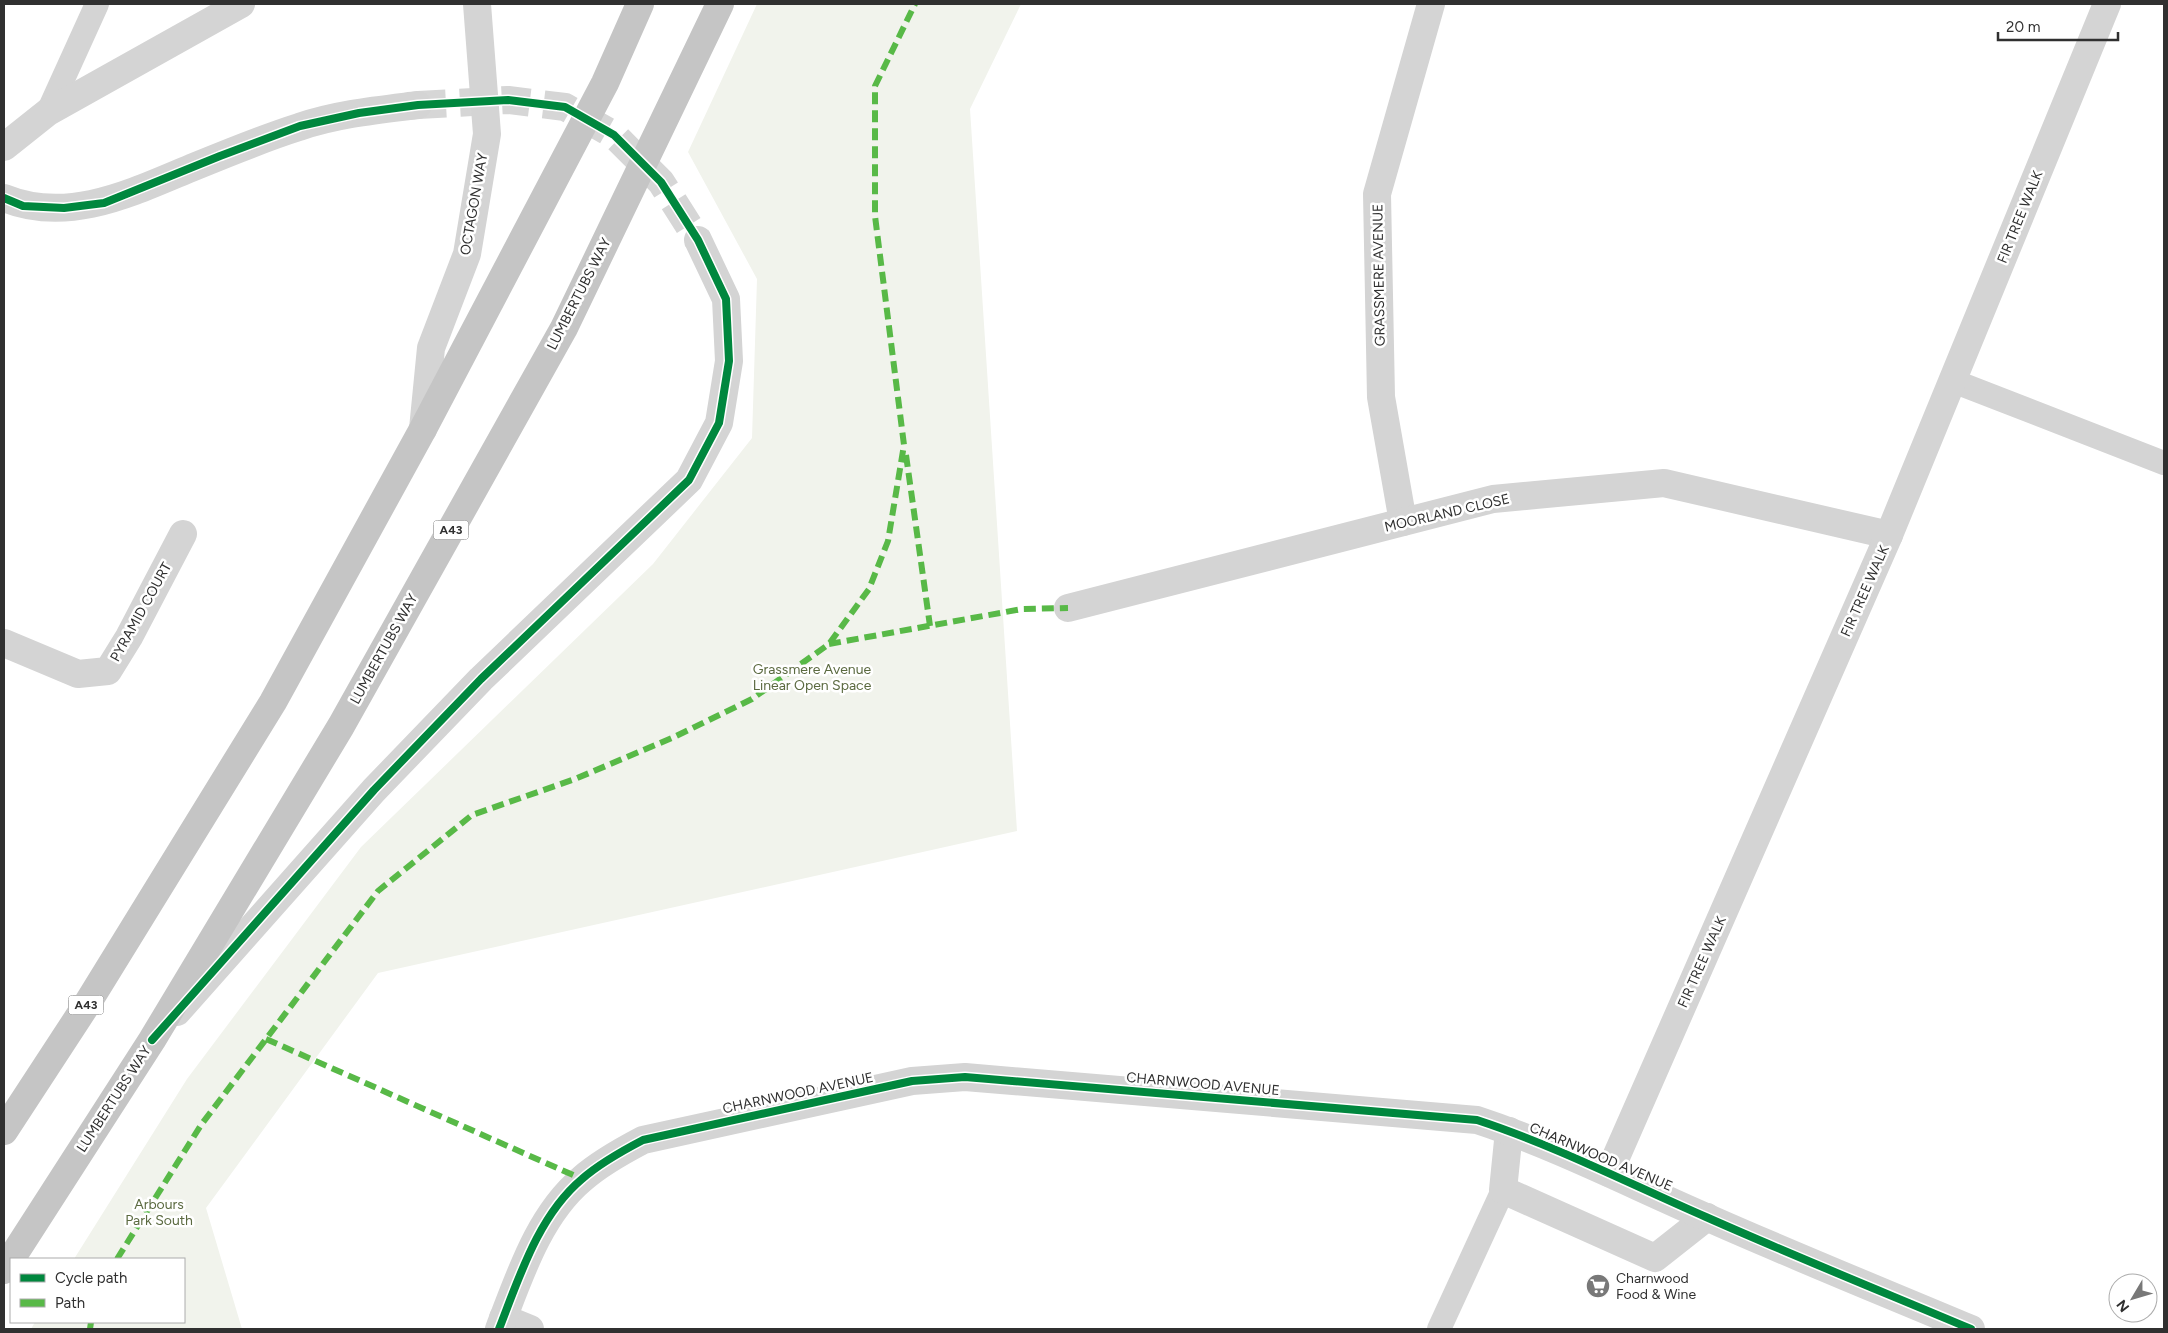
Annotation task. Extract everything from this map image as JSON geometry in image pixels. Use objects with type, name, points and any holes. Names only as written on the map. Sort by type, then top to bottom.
[{"type":"highway","name":"A43","points":[[4,1131],[87,1004],[273,702],[423,429],[605,83],[640,4]]},
{"type":"highway","name":"LUMBERTUBS WAY","points":[[12,1258],[152,1040],[341,726],[564,328],[720,4]]},
{"type":"street","points":[[4,147],[48,112],[241,4]]},
{"type":"street","name":"OCTAGON WAY","points":[[423,429],[431,348],[467,254],[487,134],[477,4]]},
{"type":"street","name":"GRASSMERE AVENUE","points":[[1403,522],[1381,397],[1378,194],[1431,4]]},
{"type":"street","name":"FIR TREE WALK","points":[[1609,1172],[1889,535],[2107,4]]},
{"type":"street","points":[[4,198],[22,206],[64,208],[104,203],[300,126],[359,113],[418,104]]},
{"type":"street","points":[[152,1040],[374,790],[481,679],[689,480],[720,423],[728,361],[726,299],[698,240]]},
{"type":"street","name":"MOORLAND CLOSE","points":[[1068,608],[1493,499],[1664,482],[1889,535]]},
{"type":"street","name":"PYRAMID COURT","points":[[4,643],[78,674],[108,671],[129,637],[183,534]]},
{"type":"street","name":"CHARNWOOD AVENUE","points":[[501,1324],[532,1250],[548,1220],[564,1197],[582,1179],[622,1151],[643,1140],[912,1081],[974,1078],[1477,1120],[1609,1172],[1707,1217],[1971,1329]]},
{"type":"street","name":"CHARNWOOD AVENUE","points":[[1503,1190],[1508,1131]]},
{"type":"street","points":[[1503,1190],[1655,1258],[1707,1217]]},
{"type":"street","points":[[501,1324],[530,1329]]},
{"type":"lane","points":[[48,112],[97,4]]},
{"type":"lane","points":[[1952,381],[2164,463]]},
{"type":"lane","points":[[1439,1329],[1503,1190]]},
{"type":"green space","name":"Grassmere Avenue Linear Open Space","points":[[757,4],[1021,4],[970,109],[1017,831],[378,973],[206,1208],[242,1329],[31,1329],[34,1323],[185,1323],[185,1258],[75,1258],[187,1079],[361,847],[653,564],[752,438],[757,279],[688,152]]},
{"type":"tunnel","points":[[418,105],[508,100],[565,107],[614,135],[661,182],[698,240]]},
{"type":"marked path","points":[[118,1258],[201,1125],[378,891],[472,815],[575,779],[672,738],[752,699],[829,644],[869,589],[888,541],[904,445],[875,216],[875,86],[915,4]]},
{"type":"marked path","points":[[906,455],[930,626]]},
{"type":"marked path","points":[[829,644],[1022,609],[1068,608]]},
{"type":"marked path","points":[[266,1039],[582,1179]]},
{"type":"marked path","points":[[90,1329],[91,1323]]},
{"type":"cycle path","points":[[4,198],[23,206],[64,208],[104,203],[300,126],[359,113],[418,105],[508,100],[565,107],[614,135],[661,182],[698,240],[726,299],[729,361],[719,423],[689,480],[481,679],[374,790],[152,1040]]},
{"type":"cycle path","points":[[499,1329],[522,1269],[553,1211],[567,1194],[589,1173],[635,1144],[643,1140],[912,1081],[965,1077],[1477,1120],[1564,1153],[1805,1260],[1971,1329]]},
{"type":"place","name":"Charnwood Food & Wine","points":[[1598,1286]]},
{"type":"park label","name":"Arbours Park South","points":[[159,1212]]}]
